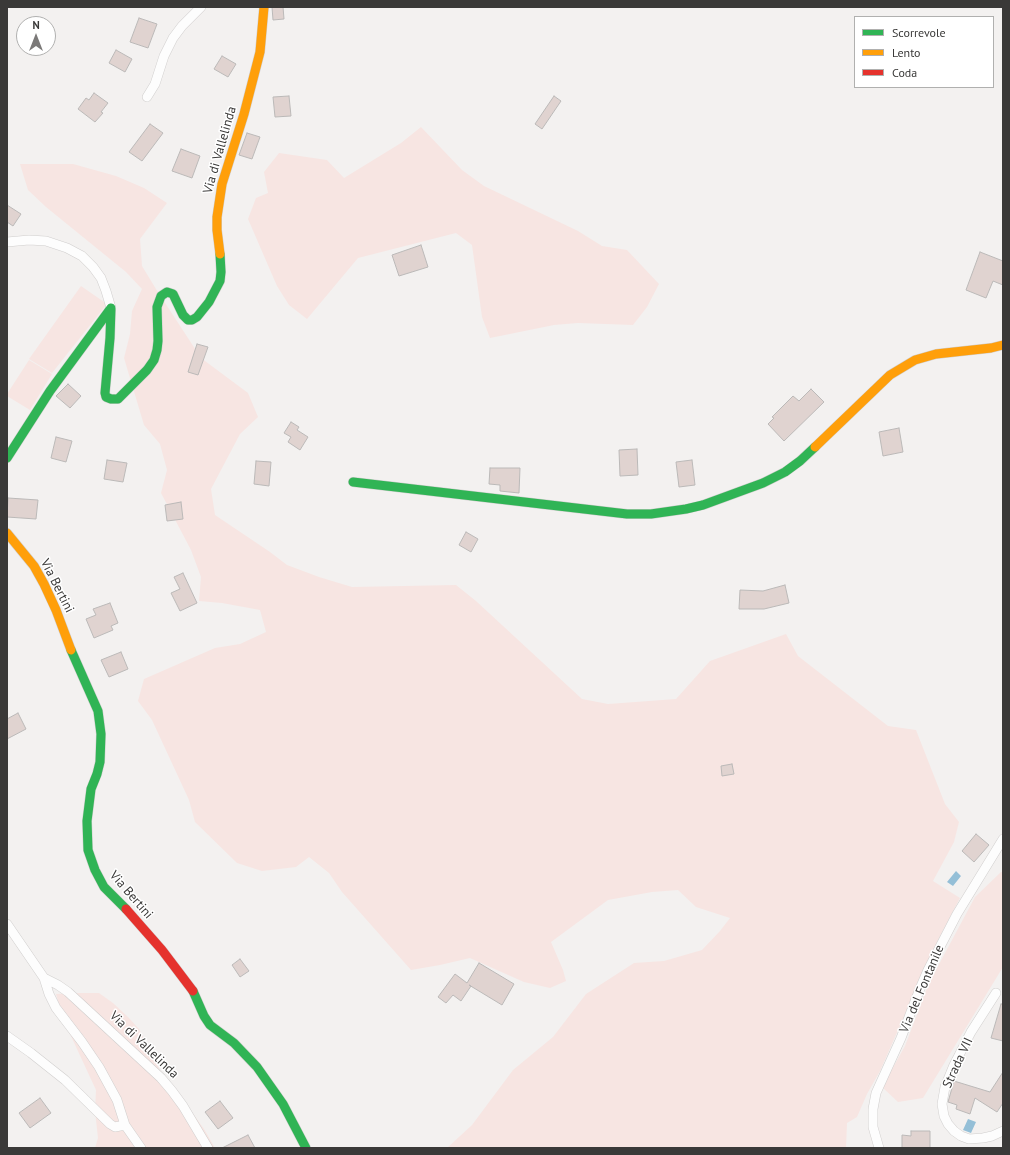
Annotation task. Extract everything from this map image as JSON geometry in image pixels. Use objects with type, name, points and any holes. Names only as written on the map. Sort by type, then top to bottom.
[{"type":"street","points":[[147,97],[155,84],[164,56],[173,38],[182,26],[201,7]]},
{"type":"street","name":"Via di Vallelinda","points":[[111,308],[105,393],[111,400],[118,399],[123,396],[147,370],[154,360],[158,340],[157,307],[161,296],[167,292],[173,294],[184,317],[188,320],[192,320],[209,302],[220,281],[221,264],[217,230],[222,184],[244,114],[260,52],[264,7]]},
{"type":"street","points":[[7,242],[28,240],[46,241],[67,248],[82,256],[101,278],[111,308],[50,391],[7,458]]},
{"type":"street","points":[[353,482],[627,514],[661,513],[686,509],[763,484],[785,472],[800,461],[890,375],[909,363],[936,354],[991,348],[1003,345]]},
{"type":"street","name":"Via Bertini","points":[[7,533],[29,560],[44,584],[98,711],[101,734],[100,762],[91,789],[87,820],[88,850],[95,870],[104,887],[127,910],[162,950],[195,994],[204,1016],[210,1025],[234,1043],[257,1068],[283,1104],[306,1148]]},
{"type":"street","name":"Via del Fontanile","points":[[879,1148],[874,1132],[873,1120],[873,1103],[876,1093],[901,1038],[931,964],[957,914],[1003,839]]},
{"type":"street","name":"Via di Vallelinda","points":[[7,924],[44,978],[52,1002],[91,1054],[115,1096],[125,1125],[141,1148]]},
{"type":"street","name":"Via di Vallelinda","points":[[44,978],[68,992],[167,1085],[186,1111],[208,1148]]},
{"type":"street","name":"Strada VII","points":[[996,993],[954,1065],[945,1087],[942,1104],[944,1116],[948,1124],[954,1132],[961,1136],[969,1139],[983,1138],[1003,1131]]},
{"type":"street","points":[[7,1036],[31,1053],[64,1080],[107,1122],[115,1127],[125,1125]]},
{"type":"shaded area","points":[[421,127],[462,170],[484,186],[578,231],[602,246],[627,250],[659,284],[647,307],[633,325],[578,323],[554,325],[490,338],[482,317],[472,245],[456,233],[358,258],[307,319],[289,305],[277,286],[248,219],[256,198],[268,193],[264,172],[279,153],[327,160],[344,178],[401,143]]},
{"type":"shaded area","points":[[20,164],[73,164],[116,176],[144,188],[167,203],[140,239],[142,266],[201,358],[248,393],[258,417],[240,434],[211,489],[215,515],[287,565],[352,587],[456,585],[476,601],[582,699],[608,704],[676,699],[710,661],[786,634],[798,656],[888,726],[916,730],[945,804],[959,822],[954,842],[933,881],[960,898],[937,942],[880,1071],[867,1094],[857,1117],[847,1123],[846,1148],[447,1148],[472,1125],[513,1070],[553,1037],[586,994],[634,963],[664,961],[702,950],[730,918],[696,907],[678,890],[652,892],[608,900],[551,942],[566,981],[550,988],[524,982],[470,958],[411,970],[342,892],[329,873],[309,857],[296,867],[262,871],[237,863],[195,822],[189,800],[152,720],[138,701],[144,679],[215,648],[240,644],[266,632],[260,610],[222,603],[199,601],[201,577],[191,550],[161,493],[167,470],[160,444],[144,425],[124,358],[130,334],[132,311],[142,289],[126,272],[46,207],[28,190]]},
{"type":"shaded area","points":[[81,286],[107,304],[52,373],[29,359]]},
{"type":"shaded area","points":[[29,360],[52,374],[30,410],[7,396]]},
{"type":"shaded area","points":[[1001,872],[1003,872],[1003,967],[923,1098],[898,1102],[882,1087],[905,1046],[929,983],[975,897]]},
{"type":"shaded area","points":[[99,993],[113,1003],[139,1029],[164,1078],[186,1104],[204,1129],[215,1148],[95,1148],[98,1138],[95,1111],[96,1090],[64,1021],[56,994]]},
{"type":"water","points":[[956,871],[961,876],[953,886],[947,882]]},
{"type":"water","points":[[968,1119],[976,1122],[971,1133],[963,1130]]},
{"type":"building","points":[[272,7],[283,7],[284,19],[273,20]]},
{"type":"building","points":[[139,18],[157,24],[148,48],[130,42]]},
{"type":"building","points":[[116,50],[132,59],[125,72],[109,63]]},
{"type":"building","points":[[222,56],[236,64],[228,77],[214,69]]},
{"type":"building","points":[[94,93],[108,103],[101,112],[103,113],[95,122],[78,109],[86,98],[89,100]]},
{"type":"building","points":[[289,96],[291,116],[275,117],[273,97]]},
{"type":"building","points":[[554,96],[561,101],[542,129],[535,124]]},
{"type":"building","points":[[150,124],[163,133],[142,161],[129,152]]},
{"type":"building","points":[[247,133],[260,137],[252,159],[239,155]]},
{"type":"building","points":[[181,149],[200,156],[192,178],[172,171]]},
{"type":"building","points":[[7,205],[21,214],[13,226],[7,222]]},
{"type":"building","points":[[421,245],[428,267],[399,276],[392,255]]},
{"type":"building","points":[[980,252],[1003,261],[1003,285],[993,281],[986,298],[966,290]]},
{"type":"building","points":[[197,344],[208,347],[198,375],[188,372]]},
{"type":"building","points":[[68,384],[81,396],[70,408],[56,396]]},
{"type":"building","points":[[811,389],[824,402],[784,441],[768,424],[774,418],[772,417],[793,396],[799,401]]},
{"type":"building","points":[[291,422],[299,427],[297,430],[308,437],[300,450],[288,442],[291,437],[284,433]]},
{"type":"building","points":[[899,428],[903,452],[883,456],[879,432]]},
{"type":"building","points":[[56,437],[72,441],[66,462],[51,458]]},
{"type":"building","points":[[637,449],[638,475],[620,476],[619,450]]},
{"type":"building","points":[[107,460],[127,463],[123,482],[104,479]]},
{"type":"building","points":[[692,460],[695,485],[679,487],[676,462]]},
{"type":"building","points":[[256,461],[271,462],[269,486],[254,484]]},
{"type":"building","points":[[490,468],[520,468],[519,493],[500,491],[500,485],[489,484]]},
{"type":"building","points":[[8,498],[38,500],[36,519],[7,517]]},
{"type":"building","points":[[181,502],[183,519],[167,521],[165,505]]},
{"type":"building","points":[[466,532],[478,539],[471,552],[459,545]]},
{"type":"building","points":[[183,573],[197,603],[180,611],[171,593],[180,589],[174,577]]},
{"type":"building","points":[[785,585],[789,603],[764,609],[739,609],[740,590],[763,591]]},
{"type":"building","points":[[110,603],[118,623],[111,626],[113,630],[94,638],[86,619],[96,615],[93,609]]},
{"type":"building","points":[[121,652],[128,669],[109,677],[101,660]]},
{"type":"building","points":[[18,713],[26,729],[7,739],[7,719]]},
{"type":"building","points":[[732,764],[734,774],[722,776],[721,766]]},
{"type":"building","points":[[976,834],[989,845],[974,862],[962,851]]},
{"type":"building","points":[[240,959],[249,971],[240,977],[232,965]]},
{"type":"building","points":[[479,963],[514,984],[502,1005],[471,986],[461,1001],[453,995],[446,1003],[438,997],[455,974],[467,983]]},
{"type":"building","points":[[1001,1004],[1003,1004],[1003,1041],[991,1038]]},
{"type":"building","points":[[1003,1072],[1003,1103],[997,1112],[975,1098],[970,1114],[956,1109],[957,1105],[948,1102],[954,1081],[990,1092]]},
{"type":"building","points":[[40,1098],[51,1113],[30,1128],[19,1113]]},
{"type":"building","points":[[220,1101],[233,1118],[218,1129],[205,1112]]},
{"type":"building","points":[[911,1131],[930,1131],[930,1148],[902,1148],[902,1135],[911,1136]]},
{"type":"building","points":[[248,1135],[255,1148],[222,1148]]},
{"type":"traffic: fast","points":[[7,458],[50,391],[111,308],[105,393],[106,397],[118,399],[147,370],[154,360],[158,341],[157,307],[161,296],[167,292],[173,294],[183,315],[188,320],[192,320],[197,317],[209,302],[220,281],[220,254]]},
{"type":"traffic: fast","points":[[353,482],[627,514],[651,514],[703,505],[763,483],[785,472],[815,447]]},
{"type":"traffic: fast","points":[[71,650],[98,711],[101,734],[100,762],[91,789],[87,821],[88,850],[95,870],[104,887],[126,909]]},
{"type":"traffic: fast","points":[[193,991],[204,1016],[210,1025],[234,1043],[257,1067],[283,1104],[306,1148]]},
{"type":"traffic: slow","points":[[220,254],[217,217],[222,184],[244,114],[260,52],[264,7]]},
{"type":"traffic: slow","points":[[815,447],[890,375],[915,360],[936,354],[991,348],[1003,345]]},
{"type":"traffic: slow","points":[[7,533],[34,566],[44,584],[56,610],[71,650]]},
{"type":"traffic: jam","points":[[126,909],[162,950],[193,991]]}]
